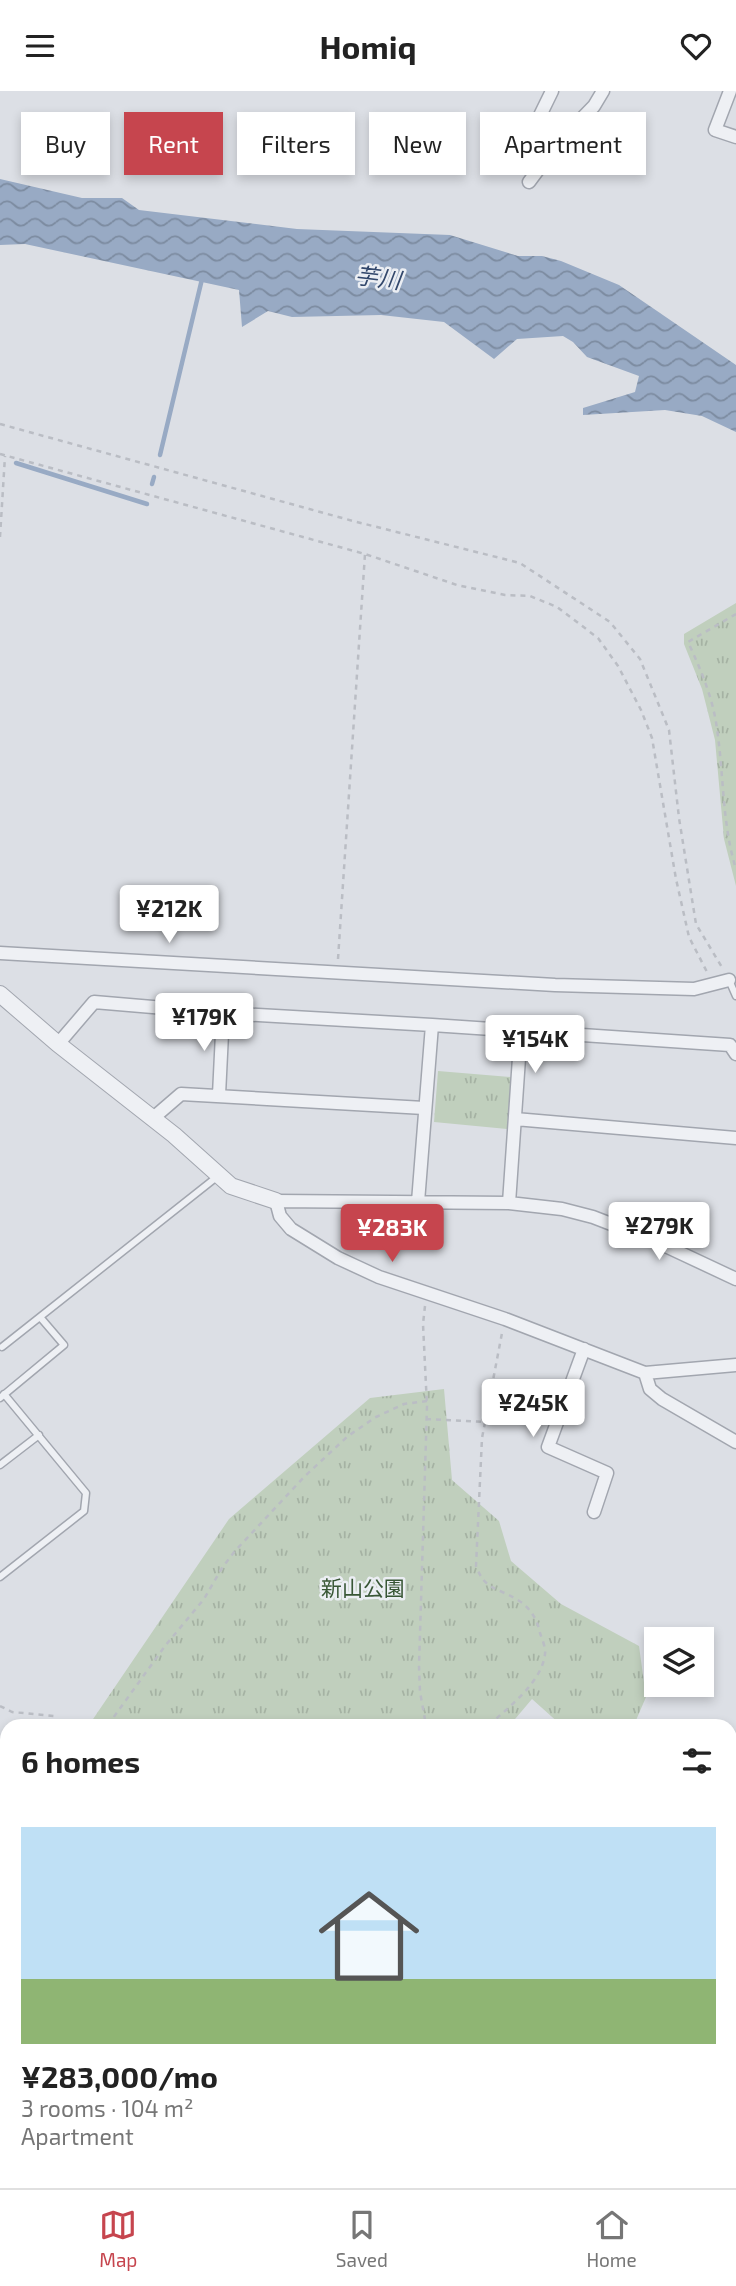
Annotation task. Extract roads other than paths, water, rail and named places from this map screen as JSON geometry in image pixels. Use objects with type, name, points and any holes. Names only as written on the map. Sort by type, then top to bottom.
[{"type":"street","points":[[542,112],[552,91]]},
{"type":"street","points":[[588,112],[603,91]]},
{"type":"street","points":[[730,91],[715,129],[736,137]]},
{"type":"street","points":[[529,182],[534,175]]},
{"type":"street","points":[[0,953],[555,985],[694,989],[729,979]]},
{"type":"street","points":[[0,994],[58,1044],[174,1135],[231,1186],[276,1201],[509,1203],[562,1209],[593,1217],[655,1241],[736,1279]]},
{"type":"street","points":[[58,1044],[94,1002],[223,1013],[521,1029],[730,1045],[736,1054]]},
{"type":"street","points":[[219,1095],[223,1013]]},
{"type":"street","points":[[418,1202],[432,1024]]},
{"type":"street","points":[[509,1203],[521,1029]]},
{"type":"street","points":[[152,1119],[181,1094],[424,1108]]},
{"type":"street","points":[[515,1119],[736,1138]]},
{"type":"street","points":[[276,1201],[280,1216],[291,1229],[338,1258],[379,1277],[505,1319],[645,1373],[736,1365]]},
{"type":"street","points":[[584,1349],[548,1447],[607,1473],[594,1512]]},
{"type":"street","points":[[645,1373],[650,1389],[662,1399],[736,1442]]},
{"type":"lane","points":[[729,979],[736,996]]},
{"type":"lane","points":[[2,1347],[218,1176]]},
{"type":"lane","points":[[0,1577],[84,1511],[86,1493],[2,1396],[64,1345],[40,1317]]},
{"type":"lane","points":[[0,1465],[38,1436]]},
{"type":"water","name":"芋川","points":[[0,179],[82,198],[122,198],[139,210],[297,229],[450,235],[518,256],[542,256],[561,261],[619,285],[736,365],[736,432],[702,416],[665,410],[583,415],[583,408],[635,392],[639,376],[587,357],[563,336],[517,339],[494,359],[444,322],[381,315],[292,317],[268,311],[242,327],[239,290],[25,244],[0,245]]},
{"type":"waterway","points":[[160,455],[202,279]]},
{"type":"waterway","points":[[16,463],[147,504]]},
{"type":"waterway","points":[[152,484],[154,477]]},
{"type":"park label","name":"新山公園","points":[[363,1587]]}]
